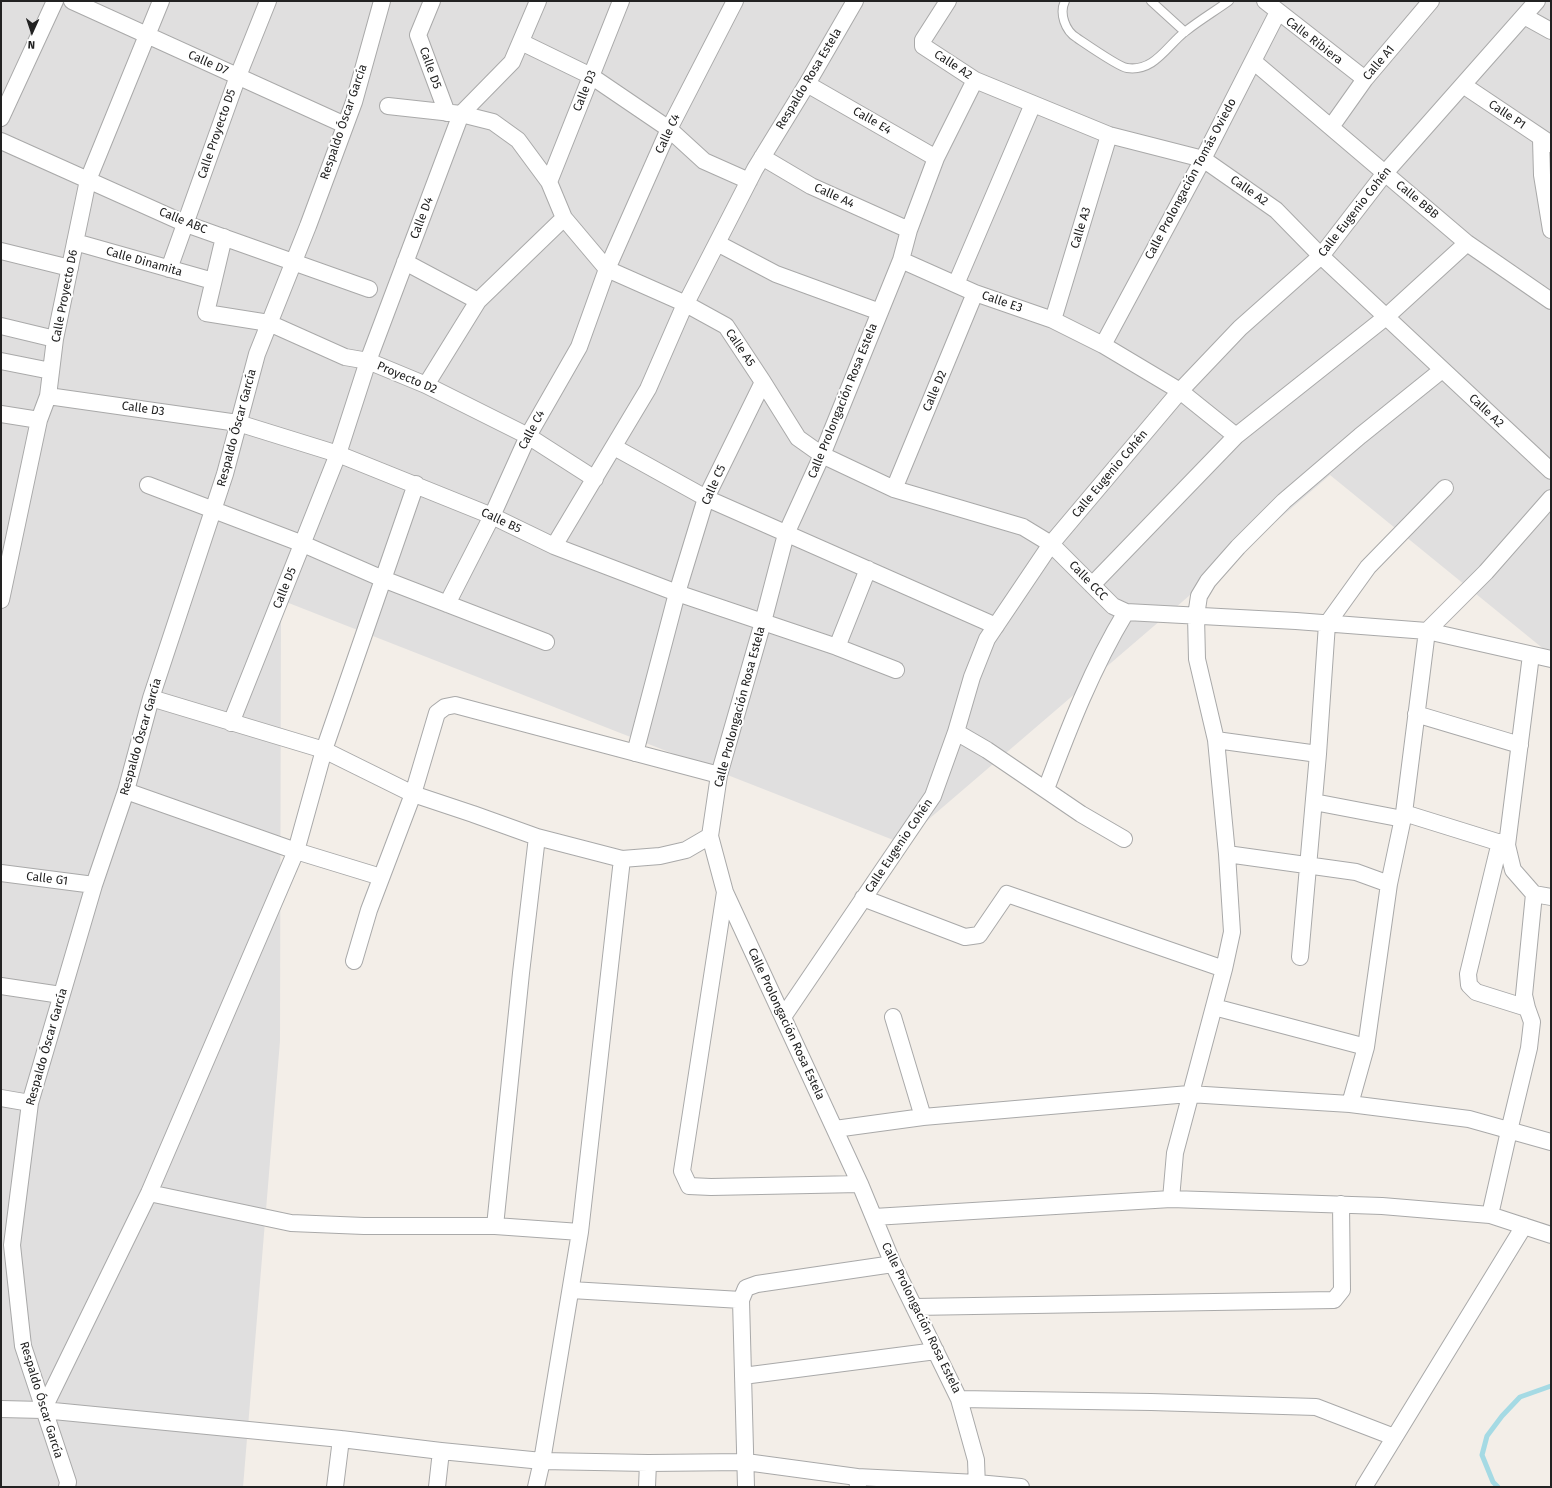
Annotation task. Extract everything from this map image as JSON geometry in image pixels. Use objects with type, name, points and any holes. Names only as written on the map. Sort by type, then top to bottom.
[{"type":"street","points":[[1,118],[55,1]]},
{"type":"street","name":"Calle D7","points":[[72,1],[345,125]]},
{"type":"street","name":"Calle Proyecto D6","points":[[1,600],[39,420],[48,396],[55,339],[88,180],[161,1]]},
{"type":"street","name":"Calle Proyecto D5","points":[[170,269],[238,76],[268,1]]},
{"type":"street","name":"Respaldo Óscar García","points":[[67,1487],[68,1482],[23,1346],[7,1245],[30,1103],[94,885],[126,791],[151,698],[225,474],[257,354],[354,102],[382,1]]},
{"type":"street","name":"Calle D5","points":[[432,1],[418,36],[454,114]]},
{"type":"street","name":"Calle D4","points":[[338,454],[368,362],[405,262],[454,114],[512,62],[538,1]]},
{"type":"street","name":"Calle D3","points":[[549,182],[621,1]]},
{"type":"street","name":"Calle C4","points":[[447,604],[492,516],[528,436],[579,347],[607,269],[669,128],[735,1]]},
{"type":"street","name":"Respaldo Rosa Estela","points":[[554,546],[648,389],[686,304],[749,181],[855,1]]},
{"type":"street","name":"Calle A2","points":[[948,1],[922,43],[923,46],[976,80],[1109,135],[1203,159],[1276,210],[1321,256],[1551,471]]},
{"type":"street","name":"Calle Ribiera","points":[[1265,1],[1364,79]]},
{"type":"street","name":"Calle A1","points":[[1331,127],[1364,79],[1431,1]]},
{"type":"street","name":"Calle Eugenio Cohén","points":[[783,1017],[933,796],[956,732],[972,678],[987,639],[1051,544],[1180,391],[1240,328],[1321,256],[1385,173],[1537,1]]},
{"type":"street","name":"Calle Prolongación Tomás Oviedo","points":[[1103,345],[1203,159],[1278,12]]},
{"type":"street","points":[[1524,16],[1551,31]]},
{"type":"street","points":[[521,42],[591,76],[669,128],[704,161],[749,181]]},
{"type":"street","name":"Calle BBB","points":[[1253,61],[1467,243],[1551,301]]},
{"type":"street","name":"Calle Prolongación Rosa Estela","points":[[976,80],[936,158],[910,230],[901,260],[822,455],[786,534],[763,622],[719,775],[710,836],[724,892],[860,1184],[893,1264],[959,1399],[976,1460],[977,1485]]},
{"type":"street","name":"Calle E4","points":[[807,84],[936,158]]},
{"type":"street","name":"Calle P1","points":[[1463,85],[1546,141]]},
{"type":"street","points":[[956,284],[1033,104]]},
{"type":"street","name":"Calle A5","points":[[388,106],[454,114],[494,122],[518,140],[549,182],[564,218],[607,269],[686,304],[726,326],[798,438],[822,455],[894,489]]},
{"type":"street","name":"Calle A3","points":[[1053,320],[1109,135]]},
{"type":"street","name":"Calle ABC","points":[[1,141],[186,224],[369,289]]},
{"type":"street","points":[[1546,141],[1542,175],[1551,230]]},
{"type":"street","name":"Calle A4","points":[[762,157],[811,186],[910,230]]},
{"type":"street","points":[[426,385],[478,301],[564,218]]},
{"type":"street","points":[[213,281],[224,237]]},
{"type":"street","name":"Calle Dinamita","points":[[75,242],[213,281]]},
{"type":"street","points":[[717,243],[776,274],[880,312]]},
{"type":"street","points":[[1092,585],[1236,436],[1386,317],[1467,243]]},
{"type":"street","points":[[1,251],[70,268]]},
{"type":"street","name":"Calle E3","points":[[901,260],[975,293],[1053,320],[1103,345],[1180,391],[1236,436]]},
{"type":"street","points":[[405,262],[478,301]]},
{"type":"street","name":"Proyecto D2","points":[[213,281],[206,313],[269,323],[345,357],[368,362],[426,385],[528,436],[595,479]]},
{"type":"street","name":"Calle D2","points":[[894,489],[975,293]]},
{"type":"street","points":[[1,326],[55,339]]},
{"type":"street","points":[[1,362],[51,371]]},
{"type":"street","points":[[1171,1199],[1175,1153],[1189,1094],[1224,970],[1232,932],[1227,854],[1216,740],[1196,659],[1196,616],[1199,596],[1208,581],[1238,547],[1284,501],[1360,436],[1442,370]]},
{"type":"street","name":"Calle C5","points":[[635,753],[677,593],[706,498],[763,382]]},
{"type":"street","name":"Calle D3","points":[[48,396],[238,423]]},
{"type":"street","points":[[1,414],[39,420]]},
{"type":"street","name":"Calle B5","points":[[238,423],[338,454],[416,484],[492,516],[554,546],[677,593],[837,647],[896,670]]},
{"type":"street","points":[[614,447],[706,498],[996,626]]},
{"type":"street","name":"Calle D5","points":[[231,722],[338,454]]},
{"type":"street","points":[[43,1410],[149,1193],[296,851],[324,750],[416,484]]},
{"type":"street","points":[[148,485],[303,544],[383,579],[546,642]]},
{"type":"street","points":[[1300,957],[1318,754],[1327,624],[1368,567],[1445,488]]},
{"type":"street","name":"Calle CCC","points":[[894,489],[1023,527],[1051,544],[1112,606],[1126,612],[1296,621],[1427,631],[1551,659]]},
{"type":"street","points":[[1350,1104],[1366,1047],[1389,884],[1403,816],[1427,631],[1486,572],[1551,498]]},
{"type":"street","points":[[837,647],[868,569]]},
{"type":"street","points":[[1046,789],[1076,709],[1108,641],[1126,612]]},
{"type":"street","points":[[1527,1008],[1476,992],[1469,985],[1468,974],[1504,843],[1520,745],[1531,655]]},
{"type":"street","points":[[151,698],[324,750],[413,794],[537,837],[622,859],[660,856],[686,850],[710,836]]},
{"type":"street","points":[[354,961],[369,910],[413,794],[437,713],[446,707],[455,705],[719,775]]},
{"type":"street","points":[[1416,714],[1520,745]]},
{"type":"street","points":[[956,732],[987,750],[1081,814],[1124,839]]},
{"type":"street","points":[[1216,740],[1318,754]]},
{"type":"street","points":[[126,791],[296,851],[381,877]]},
{"type":"street","points":[[1314,802],[1403,816],[1504,843]]},
{"type":"street","points":[[495,1226],[521,973],[537,837]]},
{"type":"street","points":[[1504,843],[1513,870],[1534,894],[1551,897]]},
{"type":"street","points":[[1227,854],[1356,872],[1389,884]]},
{"type":"street","points":[[536,1487],[542,1462],[580,1232],[622,859]]},
{"type":"street","name":"Calle G1","points":[[1,873],[94,885]]},
{"type":"street","points":[[724,892],[682,1171],[689,1186],[860,1184]]},
{"type":"street","points":[[863,898],[965,937],[979,935],[1007,894],[1224,970]]},
{"type":"street","points":[[1490,1215],[1529,1048],[1532,1022],[1524,995],[1534,894]]},
{"type":"street","points":[[1,986],[61,995]]},
{"type":"street","points":[[1214,1007],[1366,1047]]},
{"type":"street","points":[[893,1017],[923,1117]]},
{"type":"street","points":[[834,1129],[923,1117],[1189,1094],[1350,1104],[1469,1119],[1551,1142]]},
{"type":"street","points":[[1,1098],[30,1103]]},
{"type":"street","points":[[149,1193],[291,1222],[364,1226],[495,1226],[580,1232]]},
{"type":"street","points":[[874,1217],[1171,1199],[1382,1206],[1490,1215],[1551,1235]]},
{"type":"street","points":[[914,1307],[1334,1300],[1342,1290],[1341,1204]]},
{"type":"street","points":[[1364,1487],[1524,1226]]},
{"type":"street","points":[[746,1487],[741,1300],[746,1288],[757,1284],[893,1264]]},
{"type":"street","points":[[571,1290],[741,1300]]},
{"type":"street","points":[[744,1376],[936,1351]]},
{"type":"street","points":[[959,1399],[1151,1402],[1316,1407],[1394,1437]]},
{"type":"street","points":[[1,1409],[43,1410],[341,1439],[542,1462],[746,1462],[858,1482],[1021,1487]]},
{"type":"street","points":[[335,1487],[341,1439]]},
{"type":"street","points":[[437,1487],[441,1451]]},
{"type":"street","points":[[646,1487],[648,1463]]},
{"type":"lane","points":[[1065,1],[1062,8],[1065,24],[1074,36],[1126,68],[1142,67],[1157,60],[1185,32],[1229,1]]},
{"type":"lane","points":[[1151,1],[1185,32]]},
{"type":"shaded area","points":[[1,1],[1551,1],[1551,655],[1330,475],[901,843],[281,600],[280,1041],[243,1487],[1,1487]]},
{"type":"waterway","points":[[1498,1487],[1493,1482],[1482,1455],[1487,1436],[1502,1416],[1520,1397],[1551,1386]]}]
